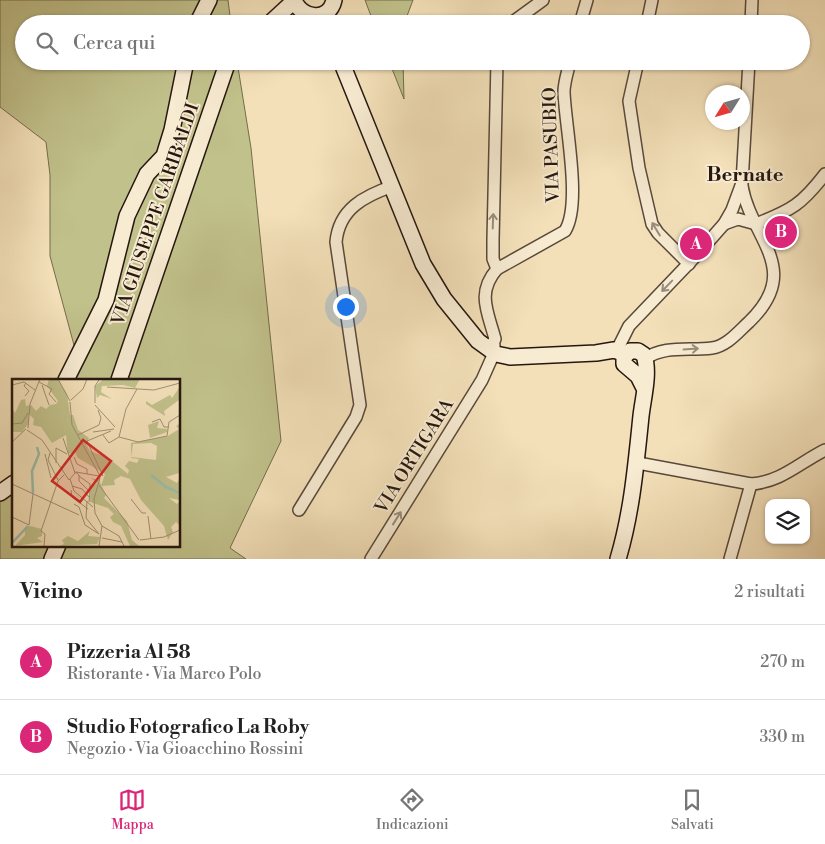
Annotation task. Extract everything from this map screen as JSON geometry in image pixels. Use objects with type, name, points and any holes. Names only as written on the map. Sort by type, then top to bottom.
[{"type":"street","points":[[202,15],[209,0]]},
{"type":"street","points":[[522,15],[543,0]]},
{"type":"street","points":[[583,15],[587,0]]},
{"type":"street","points":[[649,15],[652,0]]},
{"type":"street","points":[[751,15],[752,0]]},
{"type":"street","points":[[305,11],[322,15],[332,11]]},
{"type":"street","points":[[66,379],[106,300],[127,216],[147,174],[164,156],[172,130],[184,70]]},
{"type":"street","name":"VIA GIUSEPPE GARIBALDI","points":[[119,379],[225,70]]},
{"type":"street","points":[[345,70],[432,282],[458,317],[490,344],[510,357],[596,353],[629,357],[658,350],[719,346],[754,317],[769,293],[774,273],[773,260],[748,211],[742,183],[748,70]]},
{"type":"street","points":[[490,344],[484,294],[486,284],[497,269],[493,259],[492,240],[498,70]]},
{"type":"street","name":"VIA PASUBIO","points":[[497,269],[565,231],[570,222],[572,188],[564,92],[568,70]]},
{"type":"street","points":[[636,70],[629,101],[639,168],[652,224],[658,233],[689,264]]},
{"type":"street","points":[[724,224],[738,219],[756,224],[796,207],[809,195],[825,174]]},
{"type":"street","points":[[618,559],[625,535],[638,463],[644,388],[629,357],[629,326],[689,264],[724,224],[732,210],[742,183]]},
{"type":"street","points":[[299,510],[356,417],[360,405],[336,242],[338,227],[352,206],[372,193],[392,186]]},
{"type":"street","name":"VIA ORTIGARA","points":[[371,559],[486,371],[490,344]]},
{"type":"street","points":[[638,463],[751,484],[767,483],[780,478],[825,450]]},
{"type":"street","points":[[0,493],[12,484]]},
{"type":"street","points":[[730,559],[751,484]]},
{"type":"street","points":[[52,559],[58,546]]},
{"type":"green space","points":[[0,0],[228,0],[230,15],[15,15],[15,70],[238,70],[251,148],[281,441],[230,548],[246,559],[0,559],[0,497],[12,492],[12,546],[180,546],[180,379],[70,379],[78,360],[50,256],[50,175],[46,142],[0,107]]},
{"type":"green space","points":[[365,0],[413,0],[407,15],[371,15]]},
{"type":"green space","points":[[393,70],[403,70],[404,99]]},
{"type":"place","name":"Studio Fotografico La Roby","points":[[781,232]]},
{"type":"place","name":"Pizzeria Al 58","points":[[696,244]]},
{"type":"district","name":"Bernate","points":[[745,174]]}]
